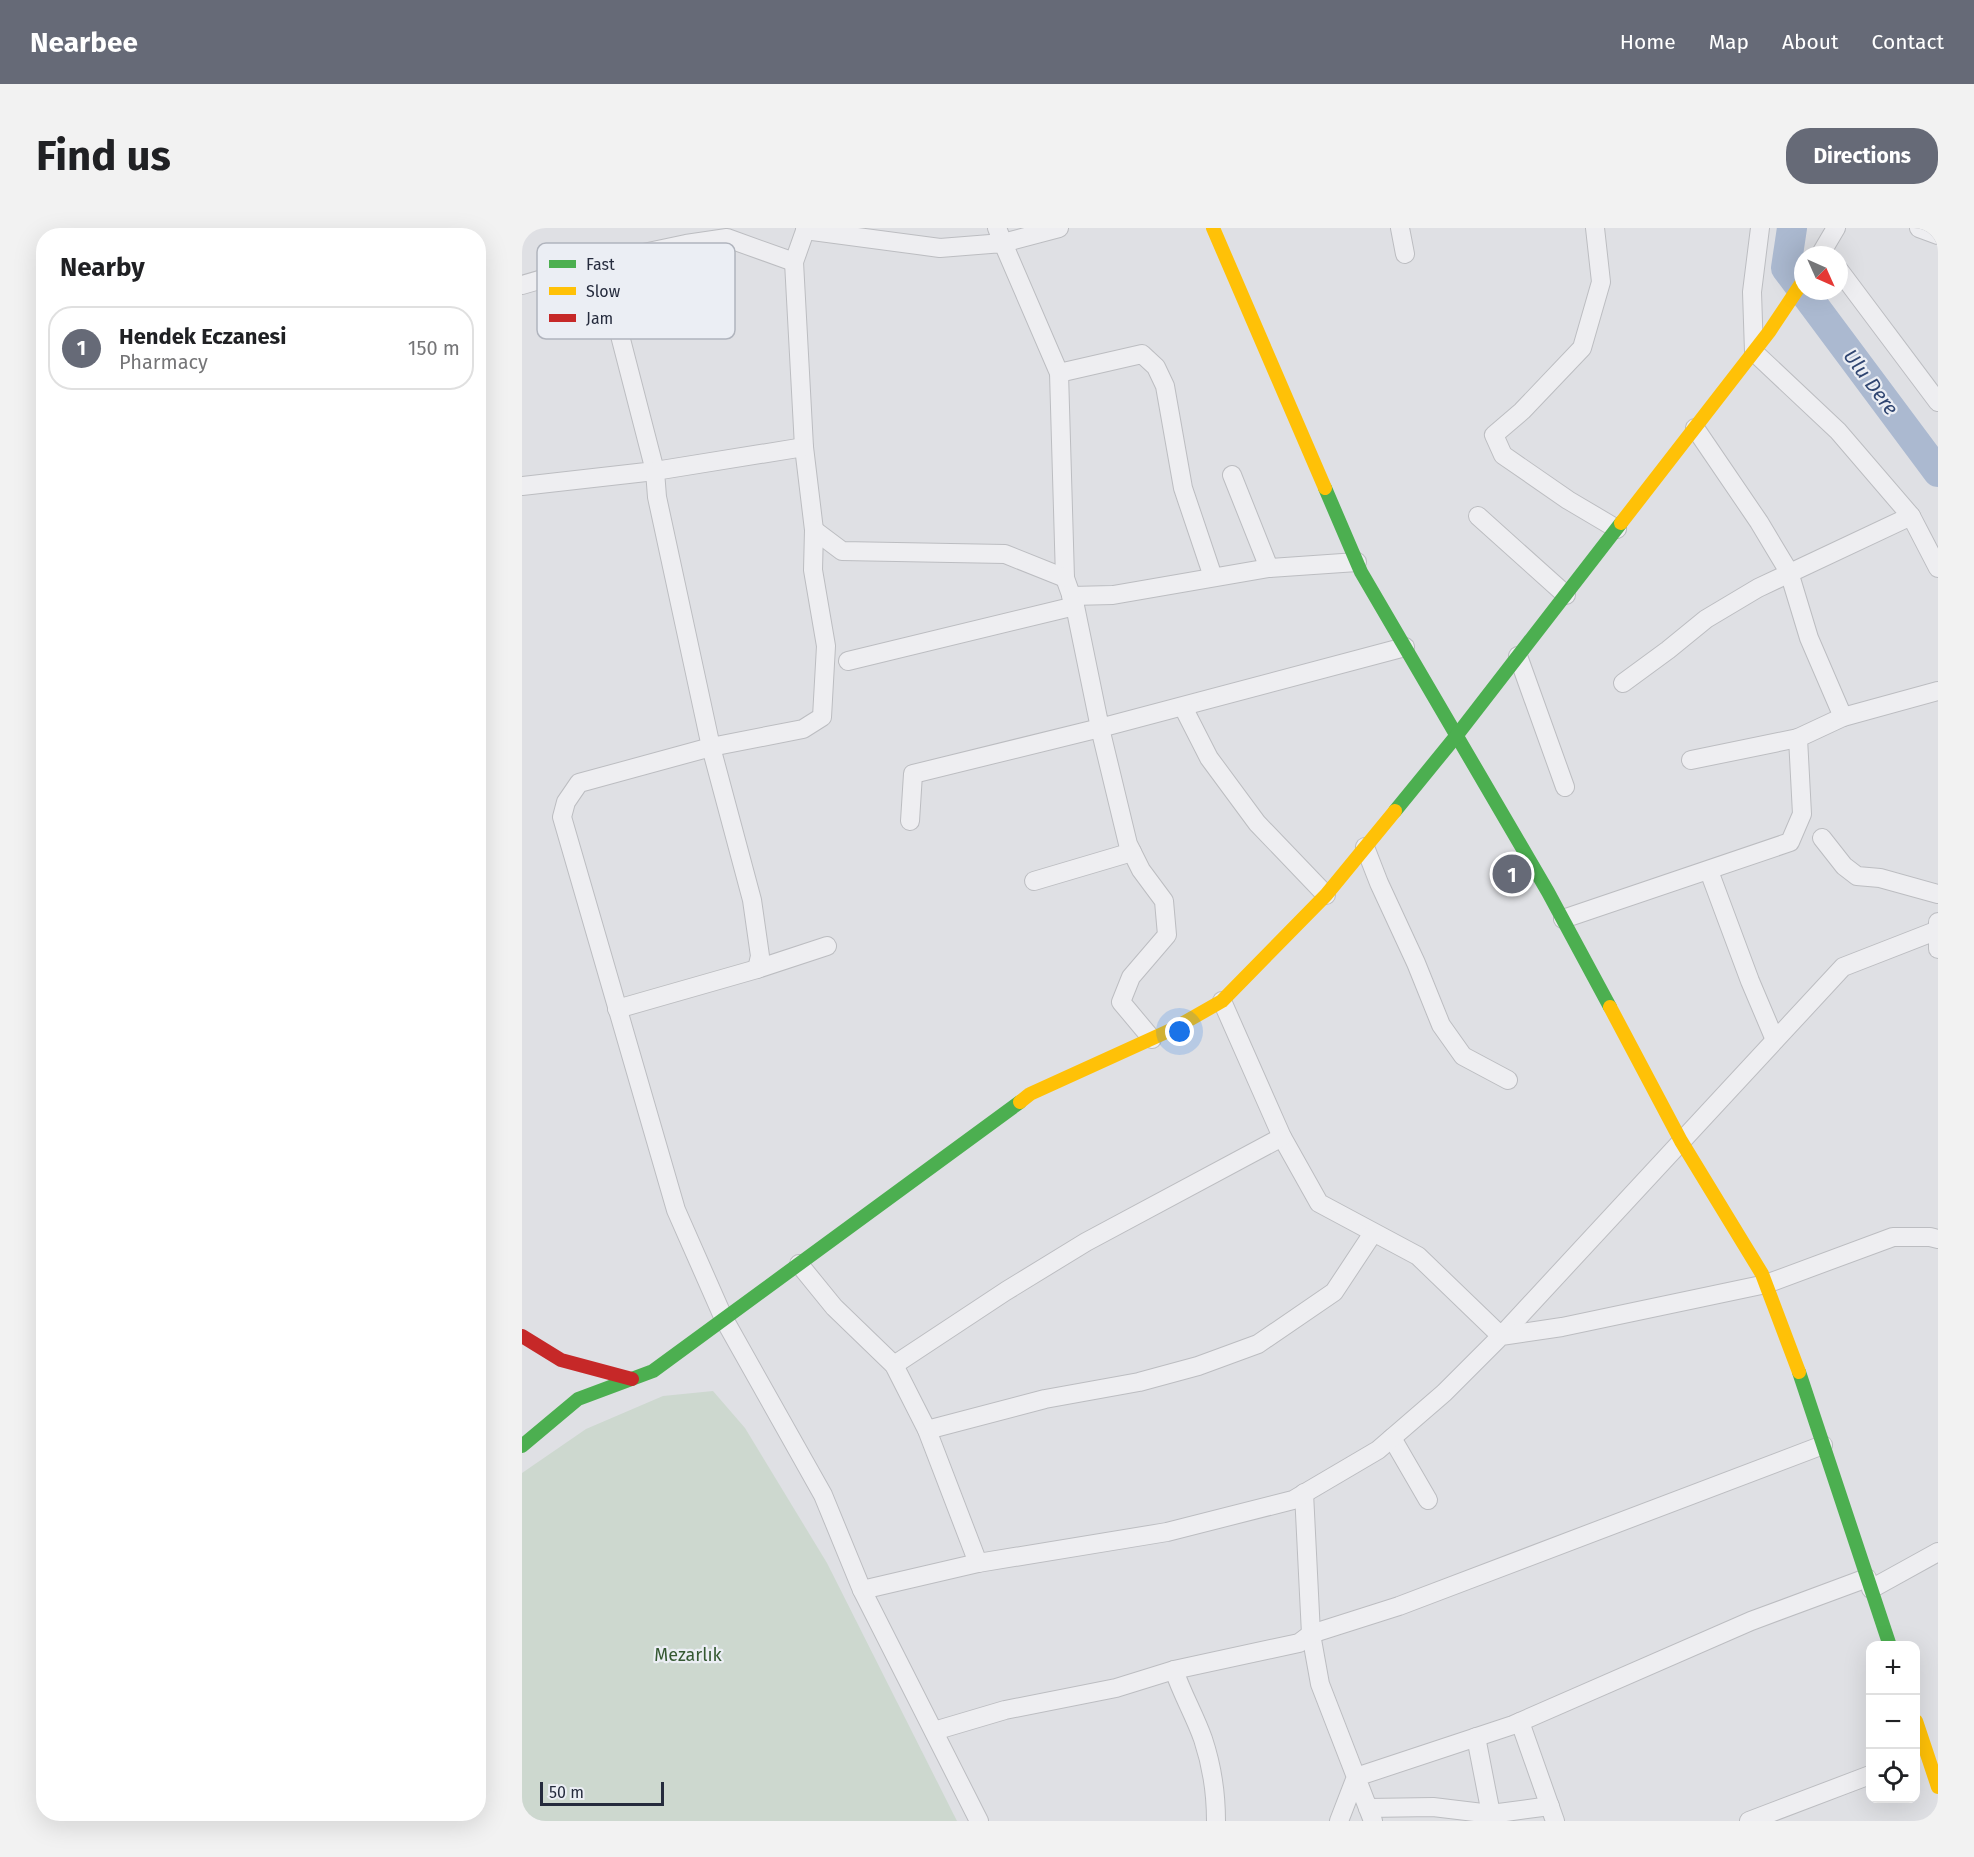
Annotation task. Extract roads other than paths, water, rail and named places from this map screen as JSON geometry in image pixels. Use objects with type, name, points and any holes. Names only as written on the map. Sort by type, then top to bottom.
[{"type":"street","points":[[979,1821],[862,1590],[823,1495],[724,1319],[676,1210],[562,817],[566,802],[579,783],[711,747],[802,729],[822,717],[826,646],[813,570],[814,530],[804,447],[794,262],[806,229],[940,248],[1000,236],[1059,228]]},
{"type":"street","points":[[1213,228],[1357,562],[1563,919],[1681,1141],[1762,1274],[1792,1350],[1888,1641]]},
{"type":"street","points":[[1400,228],[1405,254]]},
{"type":"street","points":[[1595,228],[1601,282],[1582,348],[1522,411],[1494,435],[1503,455],[1568,500],[1617,529]]},
{"type":"street","points":[[1761,228],[1752,292],[1754,352],[1838,431],[1911,516],[1938,568]]},
{"type":"street","points":[[1827,246],[1836,228]]},
{"type":"street","points":[[1919,228],[1938,236]]},
{"type":"street","points":[[689,243],[722,233],[794,262]]},
{"type":"street","points":[[1000,236],[1059,373],[1070,593],[1128,844],[1141,870],[1164,901],[1167,935],[1131,977],[1121,1002],[1152,1039]]},
{"type":"street","points":[[522,285],[537,281]]},
{"type":"street","points":[[1848,282],[1938,402]]},
{"type":"street","points":[[522,1446],[578,1399],[653,1371],[1030,1094],[1173,1029],[1222,1001],[1326,895],[1457,735],[1754,352],[1794,294]]},
{"type":"street","points":[[621,339],[655,471],[657,497],[711,747],[752,900],[760,956],[757,969]]},
{"type":"street","points":[[1059,373],[1142,354],[1156,367],[1165,386],[1183,488],[1213,577]]},
{"type":"street","points":[[1695,428],[1759,522],[1789,572],[1809,638],[1843,717]]},
{"type":"street","points":[[522,486],[655,471],[804,447]]},
{"type":"street","points":[[1232,475],[1269,568]]},
{"type":"street","points":[[1478,516],[1566,595]]},
{"type":"street","points":[[1623,683],[1706,619],[1758,588],[1911,516]]},
{"type":"street","points":[[814,530],[842,551],[1005,554],[1070,593]]},
{"type":"street","points":[[848,661],[988,628],[1070,593],[1113,595],[1269,568],[1357,562]]},
{"type":"street","points":[[910,821],[914,774],[1183,707],[1405,647]]},
{"type":"street","points":[[1518,656],[1565,787]]},
{"type":"street","points":[[1691,760],[1798,738],[1843,717],[1938,691]]},
{"type":"street","points":[[1183,707],[1209,758],[1257,823],[1326,895]]},
{"type":"street","points":[[1563,919],[1790,842],[1802,814],[1798,738]]},
{"type":"street","points":[[1822,838],[1844,866],[1857,876],[1880,878],[1938,894]]},
{"type":"street","points":[[1365,847],[1378,883],[1416,963],[1441,1025],[1463,1056],[1508,1080]]},
{"type":"street","points":[[1034,881],[1132,852]]},
{"type":"street","points":[[1709,871],[1750,981],[1775,1040]]},
{"type":"street","points":[[1938,922],[1938,949]]},
{"type":"street","points":[[862,1590],[978,1563],[1167,1533],[1293,1500],[1378,1450],[1444,1393],[1502,1336],[1843,967],[1938,930]]},
{"type":"street","points":[[617,1009],[757,969],[827,946]]},
{"type":"street","points":[[1222,1001],[1282,1137],[1319,1203],[1418,1256],[1502,1336]]},
{"type":"street","points":[[894,1365],[1006,1291],[1086,1242],[1282,1137]]},
{"type":"street","points":[[927,1430],[1045,1399],[1139,1382],[1198,1366],[1258,1344],[1334,1293],[1373,1233]]},
{"type":"street","points":[[1502,1336],[1562,1327],[1766,1284],[1893,1237],[1938,1239]]},
{"type":"street","points":[[799,1264],[834,1307],[894,1365],[927,1430],[978,1563]]},
{"type":"street","points":[[522,1336],[561,1360],[632,1379]]},
{"type":"street","points":[[1392,1438],[1428,1500]]},
{"type":"street","points":[[934,1731],[1005,1710],[1116,1688],[1174,1670],[1299,1642],[1311,1634],[1399,1606],[1823,1445]]},
{"type":"street","points":[[1304,1493],[1311,1634],[1320,1684],[1370,1814],[1434,1807],[1491,1814],[1552,1814],[1520,1722]]},
{"type":"street","points":[[1356,1777],[1520,1722],[1751,1620],[1869,1583],[1938,1552]]},
{"type":"street","points":[[1174,1670],[1203,1738],[1215,1789],[1216,1821]]},
{"type":"street","points":[[1476,1737],[1491,1814]]},
{"type":"street","points":[[1921,1755],[1938,1787]]},
{"type":"street","points":[[1340,1821],[1356,1777]]},
{"type":"street","points":[[1749,1821],[1866,1777]]},
{"type":"waterway","name":"Ulu Dere","points":[[1792,228],[1786,268],[1938,472]]},
{"type":"place","name":"Hendek Eczanesi","points":[[1512,874]]},
{"type":"park label","name":"Mezarlık","points":[[688,1655]]}]
